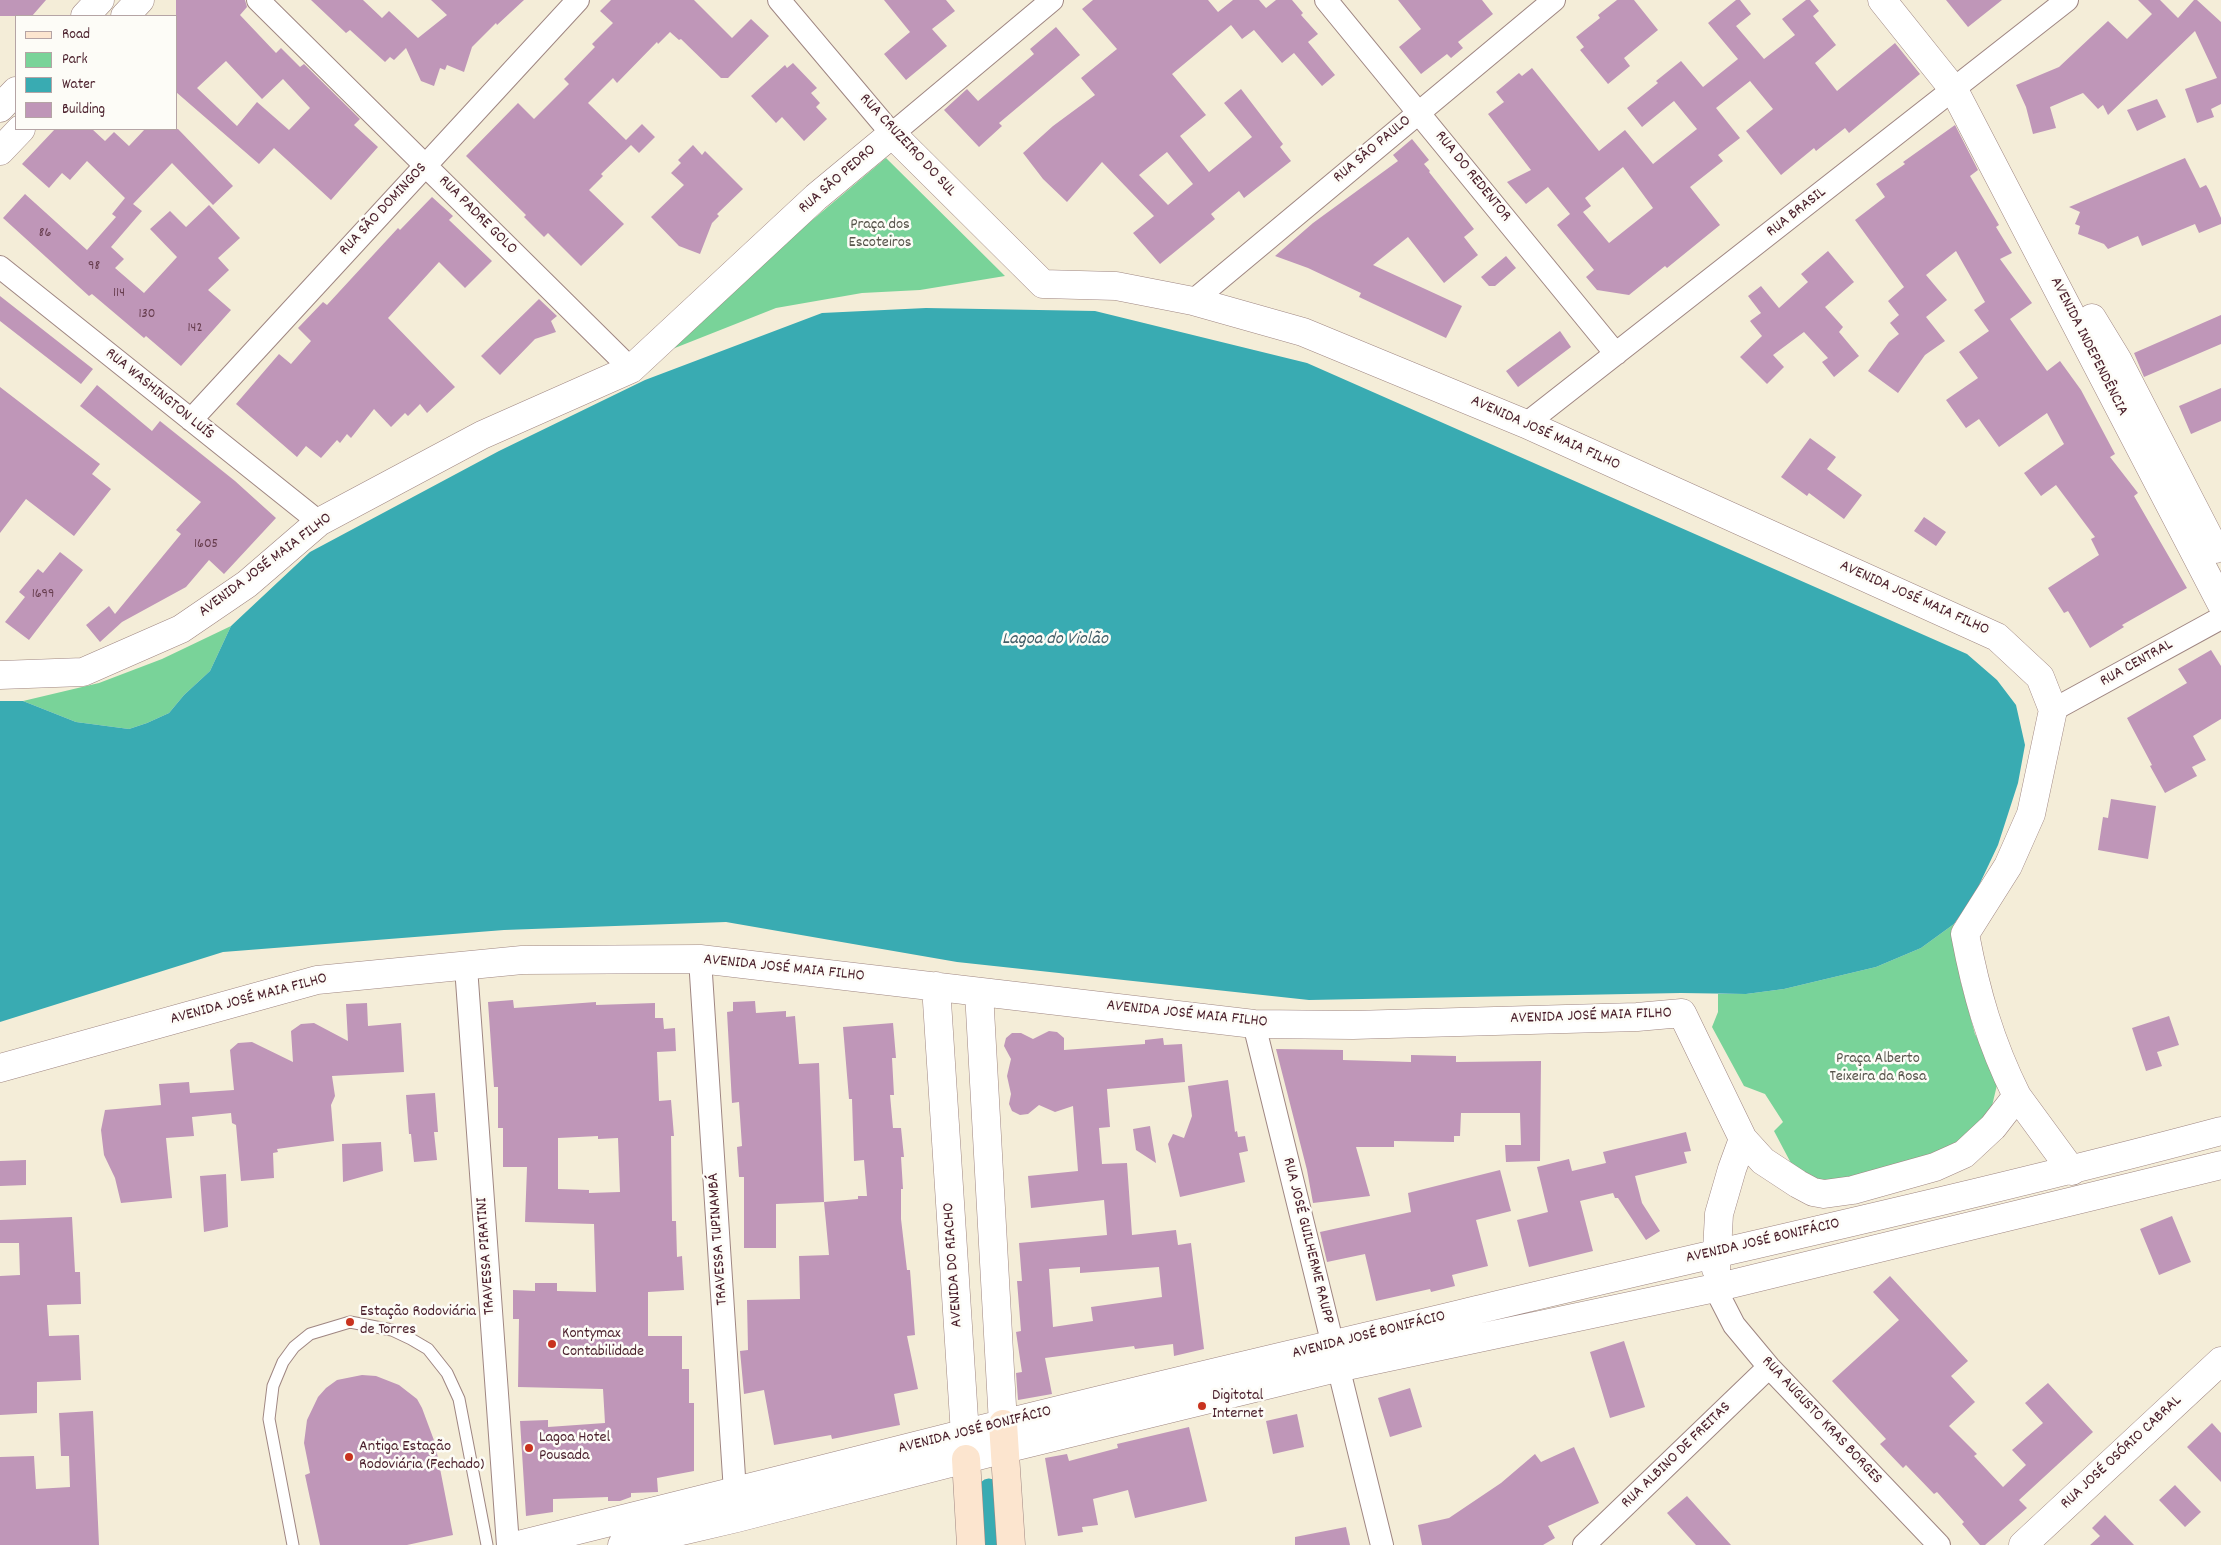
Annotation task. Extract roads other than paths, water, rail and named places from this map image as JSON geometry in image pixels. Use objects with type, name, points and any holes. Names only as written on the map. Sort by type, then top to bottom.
[{"type":"main road","points":[[1004,1436],[1011,1545]]},
{"type":"main road","name":"AVENIDA DO RIACHO","points":[[966,1446],[971,1545]]},
{"type":"street","points":[[86,15],[100,0]]},
{"type":"street","points":[[126,15],[140,0]]},
{"type":"street","name":"RUA PADRE GOLO","points":[[258,0],[631,369]]},
{"type":"street","name":"RUA SÃO DOMINGOS","points":[[191,420],[578,0]]},
{"type":"street","name":"RUA CRUZEIRO DO SUL","points":[[779,0],[892,134],[1043,284]]},
{"type":"street","name":"RUA SÃO PEDRO","points":[[631,369],[816,198],[1052,0]]},
{"type":"street","name":"RUA DO REDENTOR","points":[[1326,0],[1616,354]]},
{"type":"street","name":"RUA SÃO PAULO","points":[[1193,301],[1418,111],[1554,0]]},
{"type":"street","name":"AVENIDA INDEPENDÊNCIA","points":[[1882,0],[1954,90]]},
{"type":"street","name":"AVENIDA INDEPENDÊNCIA","points":[[1896,0],[1954,90],[2221,562]]},
{"type":"street","name":"RUA BRASIL","points":[[1526,424],[2067,0]]},
{"type":"street","points":[[0,108],[15,92]]},
{"type":"street","points":[[0,151],[20,130]]},
{"type":"street","name":"RUA WASHINGTON LUÍS","points":[[0,267],[319,522]]},
{"type":"street","name":"AVENIDA JOSÉ MAIA FILHO","points":[[1043,284],[1116,286],[1193,301],[1303,332],[1526,424],[1997,638],[2040,677],[2053,710]]},
{"type":"street","name":"AVENIDA INDEPENDÊNCIA","points":[[2108,364],[2221,603]]},
{"type":"street","name":"AVENIDA JOSÉ MAIA FILHO","points":[[0,675],[83,672],[181,629],[248,584],[319,522],[482,435],[631,369]]},
{"type":"street","name":"RUA CENTRAL","points":[[2053,710],[2221,618]]},
{"type":"street","points":[[2053,710],[2031,814],[2008,866],[1965,934],[1980,1007],[1996,1052],[2017,1096],[2072,1171]]},
{"type":"street","name":"AVENIDA JOSÉ MAIA FILHO","points":[[0,1068],[318,980],[466,967],[522,960],[700,959],[1254,1024],[1353,1024],[1627,1017],[1682,1013],[1743,1139],[1763,1161],[1813,1192],[1824,1194],[1853,1190],[1935,1167],[1964,1154],[1992,1127],[2017,1096]]},
{"type":"street","name":"TRAVESSA TUPINAMBÁ","points":[[700,959],[736,1506]]},
{"type":"street","name":"TRAVESSA PIRATINI","points":[[466,967],[508,1545]]},
{"type":"street","name":"AVENIDA DO RIACHO","points":[[936,986],[966,1446]]},
{"type":"street","points":[[979,992],[1004,1436]]},
{"type":"street","name":"RUA JOSÉ GUILHERME RAUPP","points":[[1254,1024],[1382,1545]]},
{"type":"street","name":"AVENIDA JOSÉ BONIFÁCIO","points":[[622,1545],[736,1506],[826,1482],[1004,1436],[1335,1356],[1716,1252],[2072,1171],[2221,1131]]},
{"type":"street","points":[[1715,1288],[1716,1252],[1721,1206],[1743,1139]]},
{"type":"street","name":"AVENIDA JOSÉ BONIFÁCIO","points":[[1335,1356],[1715,1288],[2221,1165]]},
{"type":"street","points":[[2029,1180],[2037,1210]]},
{"type":"street","name":"RUA AUGUSTO KRAS BORGES","points":[[1715,1288],[1734,1325],[1769,1367],[1940,1545]]},
{"type":"street","name":"RUA JOSÉ OSÓRIO CABRAL","points":[[2023,1545],[2221,1361]]},
{"type":"street","name":"RUA ALBINO DE FREITAS","points":[[1584,1545],[1769,1367]]},
{"type":"street","name":"AVENIDA JOSÉ BONIFÁCIO","points":[[518,1545],[736,1506]]},
{"type":"lane","points":[[293,1545],[269,1419],[272,1386],[283,1362],[294,1348],[310,1334],[350,1322],[392,1330],[411,1339],[428,1349],[447,1373],[459,1399],[487,1545]]},
{"type":"water","name":"Lagoa do Violão","points":[[926,308],[1095,311],[1307,363],[1967,654],[1997,680],[2016,705],[2025,745],[2018,783],[1998,845],[1973,898],[1954,924],[1921,948],[1876,967],[1784,989],[1746,994],[1681,993],[1309,1000],[957,962],[726,922],[504,930],[223,952],[0,1022],[0,701],[23,701],[76,722],[129,729],[147,723],[169,713],[184,695],[210,671],[231,626],[310,552],[499,451],[645,380],[822,313]]},
{"type":"waterway","points":[[989,1489],[992,1545]]},
{"type":"place","name":"Estação Rodoviária de Torres","points":[[350,1322]]},
{"type":"place","name":"Kontymax Contabilidade","points":[[552,1344]]},
{"type":"place","name":"Digitotal Internet","points":[[1202,1406]]},
{"type":"place","name":"Lagoa Hotel Pousada","points":[[529,1448]]},
{"type":"place","name":"Antiga Estação Rodoviária (Fechado)","points":[[349,1457]]},
{"type":"park label","name":"Praça dos Escoteiros","points":[[880,235]]},
{"type":"park label","name":"Praça Alberto Teixeira da Rosa","points":[[1878,1069]]}]
